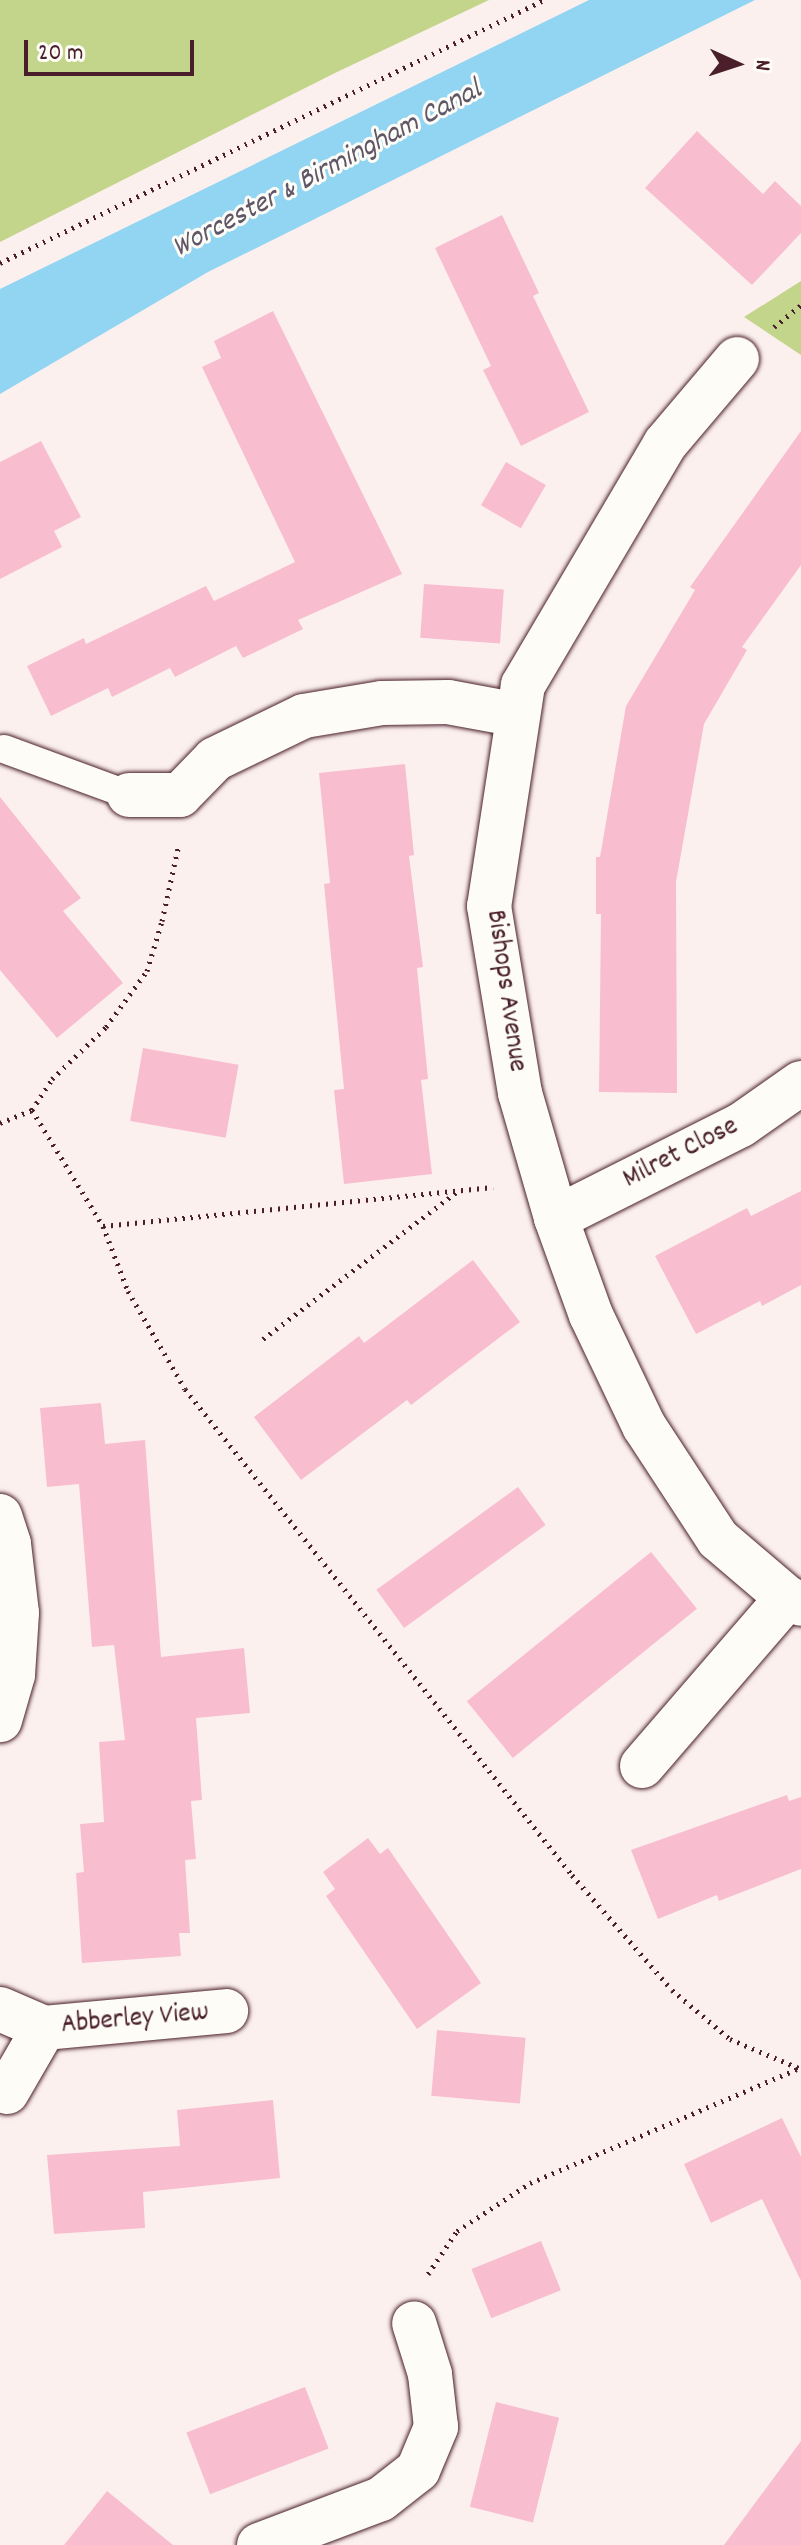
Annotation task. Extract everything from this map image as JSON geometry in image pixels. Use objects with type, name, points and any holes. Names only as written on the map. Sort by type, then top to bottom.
[{"type":"street","name":"Bishops Avenue","points":[[737,359],[665,444],[523,685],[489,906],[520,1093],[551,1200],[591,1315],[644,1426],[718,1539],[794,1601]]},
{"type":"street","points":[[129,795],[180,795],[215,759],[304,716],[382,703],[448,702],[518,715]]},
{"type":"street","name":"Milret Close","points":[[551,1200],[741,1125],[801,1083]]},
{"type":"street","points":[[0,1516],[9,1544],[17,1613],[13,1675],[0,1720]]},
{"type":"street","points":[[642,1766],[794,1601]]},
{"type":"street","name":"Abberley View","points":[[0,2009],[44,2028],[226,2011]]},
{"type":"street","name":"Abberley View","points":[[7,2092],[44,2028]]},
{"type":"street","points":[[259,2545],[381,2499],[418,2470],[436,2427],[430,2374],[414,2323]]},
{"type":"lane","points":[[4,749],[129,795]]},
{"type":"path","points":[[0,263],[544,0]]},
{"type":"path","points":[[0,1123],[32,1110],[52,1079],[106,1027],[147,971],[179,852],[180,795]]},
{"type":"path","points":[[32,1110],[103,1226],[128,1291],[185,1389],[572,1875],[672,1990],[730,2039],[800,2069]]},
{"type":"path","points":[[103,1226],[458,1190],[551,1200]]},
{"type":"path","points":[[263,1339],[458,1190]]},
{"type":"path","points":[[414,2323],[422,2283],[457,2231],[530,2183],[800,2069]]},
{"type":"green space","points":[[0,0],[489,0],[335,73],[0,242]]},
{"type":"green space","points":[[801,281],[801,355],[744,317]]},
{"type":"water","name":"Worcester & Birmingham Canal","points":[[589,0],[755,0],[208,272],[0,394],[0,289]]},
{"type":"building","points":[[697,131],[763,194],[775,181],[801,206],[801,233],[752,285],[645,188]]},
{"type":"building","points":[[502,215],[539,293],[533,296],[589,412],[521,446],[483,370],[491,366],[435,248]]},
{"type":"building","points":[[273,311],[402,574],[298,620],[303,629],[243,658],[236,646],[175,677],[170,668],[112,697],[108,688],[51,716],[27,666],[84,638],[86,644],[206,586],[214,601],[295,562],[202,367],[221,358],[214,341]]},
{"type":"building","points":[[801,431],[801,565],[742,647],[747,650],[704,724],[676,882],[677,1093],[599,1092],[601,914],[596,914],[596,857],[600,857],[626,706],[695,590],[690,587]]},
{"type":"building","points":[[41,441],[81,517],[54,531],[62,547],[0,579],[0,462]]},
{"type":"building","points":[[506,462],[546,485],[521,528],[481,505]]},
{"type":"building","points":[[424,584],[504,590],[500,643],[420,638]]},
{"type":"building","points":[[405,764],[414,855],[409,856],[423,967],[417,968],[428,1079],[421,1080],[432,1174],[344,1184],[334,1090],[344,1089],[324,884],[330,883],[319,773]]},
{"type":"building","points":[[0,797],[81,898],[63,911],[123,983],[57,1038],[0,970]]},
{"type":"building","points":[[143,1048],[239,1065],[226,1138],[130,1121]]},
{"type":"building","points":[[801,1191],[801,1285],[762,1306],[760,1301],[696,1334],[655,1256],[747,1208],[751,1216]]},
{"type":"building","points":[[473,1260],[520,1322],[411,1405],[407,1400],[301,1480],[254,1417],[359,1336],[364,1343]]},
{"type":"building","points":[[101,1403],[105,1444],[145,1440],[161,1657],[244,1648],[250,1713],[196,1718],[202,1800],[191,1801],[196,1859],[185,1860],[190,1933],[179,1933],[181,1956],[82,1963],[76,1873],[84,1872],[80,1824],[104,1822],[99,1742],[125,1740],[114,1645],[92,1647],[79,1484],[47,1487],[40,1408]]},
{"type":"building","points":[[518,1487],[546,1525],[404,1628],[376,1590]]},
{"type":"building","points":[[651,1552],[697,1609],[513,1758],[467,1701]]},
{"type":"building","points":[[787,1795],[789,1801],[801,1797],[801,1869],[719,1901],[717,1895],[658,1919],[631,1850]]},
{"type":"building","points":[[368,1838],[380,1854],[388,1848],[481,1983],[417,2029],[326,1896],[335,1889],[323,1872]]},
{"type":"building","points":[[437,2030],[526,2038],[520,2104],[431,2096]]},
{"type":"building","points":[[273,2100],[280,2178],[143,2192],[145,2228],[54,2234],[47,2155],[180,2146],[177,2110]]},
{"type":"building","points":[[782,2118],[801,2157],[801,2281],[762,2199],[711,2223],[684,2164]]},
{"type":"building","points":[[541,2241],[561,2290],[491,2318],[471,2269]]},
{"type":"building","points":[[305,2387],[329,2449],[210,2494],[186,2433]]},
{"type":"building","points":[[496,2402],[559,2418],[533,2523],[470,2507]]},
{"type":"building","points":[[801,2441],[801,2545],[724,2545]]},
{"type":"building","points":[[107,2491],[173,2545],[64,2545]]}]
